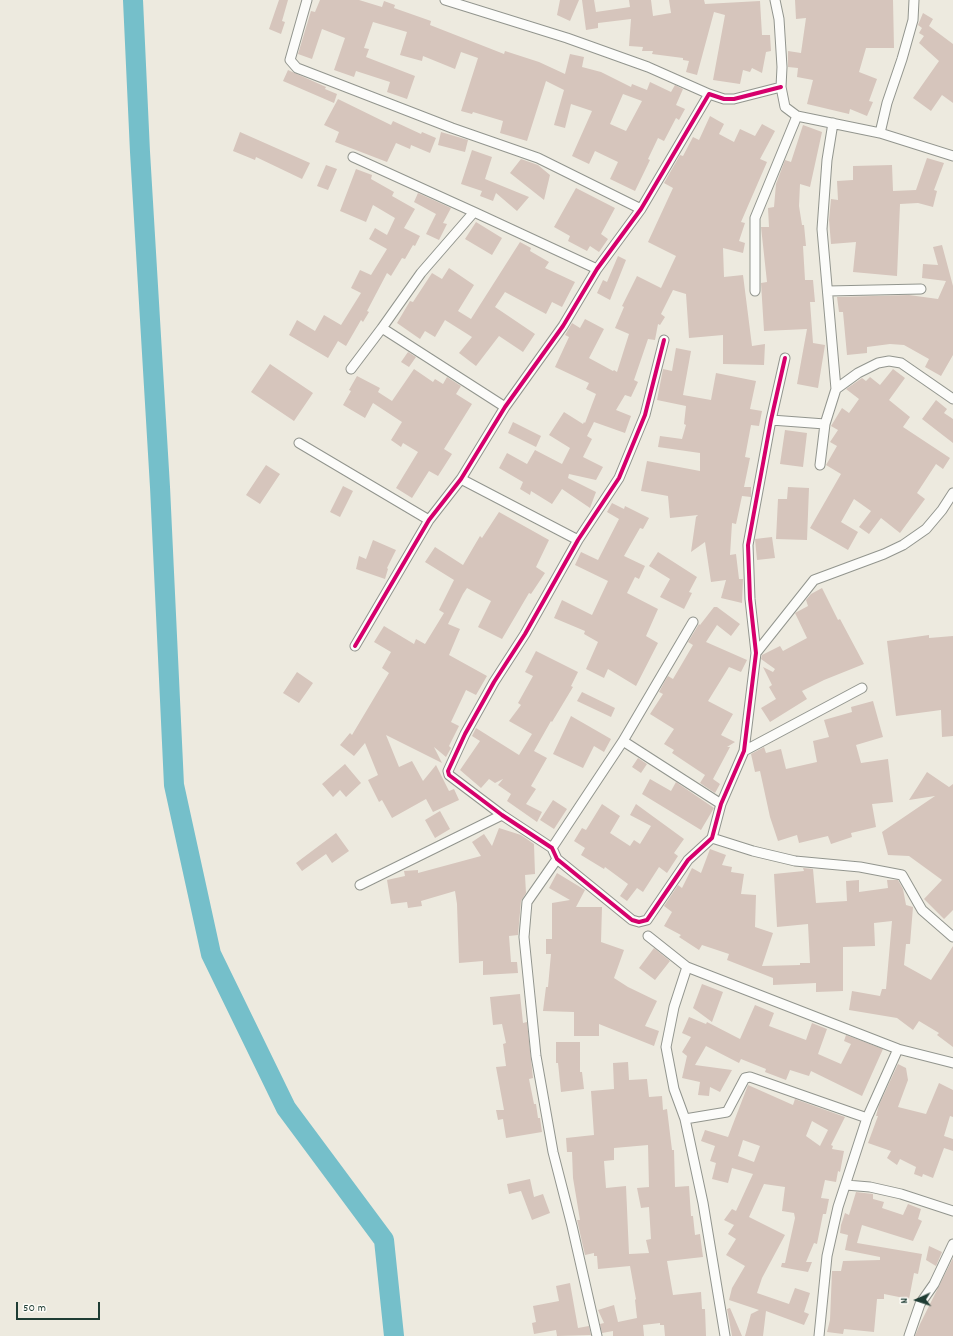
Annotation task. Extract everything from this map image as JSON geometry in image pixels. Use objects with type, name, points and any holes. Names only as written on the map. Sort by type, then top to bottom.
[{"type":"street","points":[[307,0],[290,60],[297,68],[452,128],[538,158],[641,209]]},
{"type":"street","points":[[445,0],[567,38],[648,67],[709,94],[724,99],[734,99],[781,87]]},
{"type":"street","points":[[775,0],[779,19],[782,67],[781,87],[785,107],[797,116],[880,133],[953,156]]},
{"type":"street","points":[[880,133],[887,102],[913,20],[914,0]]},
{"type":"street","points":[[355,646],[429,520],[461,479],[505,407],[563,326],[597,269],[641,209],[709,94]]},
{"type":"street","points":[[755,291],[755,218],[797,116]]},
{"type":"street","points":[[820,465],[825,424],[836,389],[822,229],[827,160],[833,123]]},
{"type":"street","points":[[353,156],[597,269]]},
{"type":"street","points":[[351,369],[421,273],[474,212]]},
{"type":"street","points":[[828,291],[921,289]]},
{"type":"street","points":[[382,328],[505,407]]},
{"type":"street","points":[[664,340],[645,415],[619,478],[578,540],[525,634],[494,682],[448,768],[449,775],[502,815],[552,848],[558,859],[632,920],[639,922],[647,920],[688,860],[712,838],[721,804],[744,751],[756,653],[750,599],[748,545],[771,420],[785,358]]},
{"type":"street","points":[[836,389],[858,373],[878,363],[889,361],[901,363],[953,399]]},
{"type":"street","points":[[771,420],[825,424]]},
{"type":"street","points":[[299,443],[429,520]]},
{"type":"street","points":[[461,479],[578,540]]},
{"type":"street","points":[[756,653],[814,580],[820,576],[857,565],[903,545],[926,529],[942,510],[953,493]]},
{"type":"street","points":[[552,848],[623,742],[693,622]]},
{"type":"street","points":[[744,751],[862,688]]},
{"type":"street","points":[[623,742],[721,804]]},
{"type":"street","points":[[360,885],[502,815]]},
{"type":"street","points":[[712,838],[753,852],[795,861],[838,864],[888,871],[902,875],[922,910],[953,937]]},
{"type":"street","points":[[558,859],[527,902],[524,937],[536,1056],[553,1152],[572,1226],[597,1336]]},
{"type":"street","points":[[648,936],[687,967],[898,1049],[953,1063]]},
{"type":"street","points":[[687,967],[674,1007],[666,1047],[674,1089],[685,1119],[703,1203],[724,1336]]},
{"type":"street","points":[[819,1336],[827,1256],[838,1207],[867,1118],[898,1049]]},
{"type":"street","points":[[685,1119],[727,1112],[745,1078],[750,1078],[867,1118]]},
{"type":"street","points":[[846,1185],[870,1187],[901,1194],[953,1211]]},
{"type":"street","points":[[909,1336],[920,1304],[934,1284],[953,1244]]},
{"type":"building","points":[[279,0],[288,0],[282,21],[285,22],[281,34],[269,29]]},
{"type":"building","points":[[320,0],[359,0],[382,7],[384,1],[395,5],[394,8],[431,21],[430,25],[504,54],[505,51],[539,62],[565,74],[570,54],[584,57],[582,67],[601,72],[631,87],[632,84],[647,90],[650,82],[671,92],[675,85],[683,89],[676,105],[685,109],[679,120],[676,118],[664,141],[658,138],[648,159],[650,160],[635,191],[610,179],[618,162],[595,151],[589,164],[572,156],[592,111],[571,104],[565,128],[554,125],[564,90],[546,81],[527,141],[500,133],[503,121],[473,112],[472,114],[461,111],[478,58],[461,52],[455,69],[423,56],[422,61],[400,55],[407,32],[373,22],[364,48],[369,49],[366,57],[415,76],[407,99],[387,92],[390,82],[356,71],[354,77],[334,70],[345,38],[322,29],[312,59],[298,54],[311,11],[315,12]],"holes":[[[623,94],[642,101],[626,131],[610,124]]]},
{"type":"building","points":[[560,0],[579,0],[570,21],[557,15]]},
{"type":"building","points":[[582,0],[594,0],[596,12],[630,7],[629,0],[651,0],[653,16],[671,13],[669,0],[704,0],[705,4],[760,1],[762,35],[770,35],[771,51],[766,52],[762,73],[752,68],[750,72],[743,70],[740,84],[713,80],[725,15],[714,12],[697,75],[686,72],[689,61],[683,60],[683,58],[652,54],[653,51],[642,51],[643,47],[629,46],[631,19],[598,23],[598,28],[586,30]]},
{"type":"building","points":[[795,0],[893,0],[894,48],[866,48],[859,72],[877,79],[869,101],[873,102],[867,116],[850,109],[849,114],[807,104],[813,80],[797,77],[798,68],[788,67],[788,51],[801,53],[806,18],[796,19]]},
{"type":"building","points":[[923,13],[933,19],[929,26],[953,44],[953,103],[942,95],[931,111],[913,98],[939,61],[919,43],[924,36],[919,33],[922,28],[918,25]]},
{"type":"building","points":[[288,70],[326,87],[325,89],[337,94],[334,103],[283,81]]},
{"type":"building","points":[[338,99],[391,125],[393,121],[421,134],[422,132],[436,138],[430,153],[411,145],[410,149],[396,143],[387,162],[335,142],[339,132],[324,125]]},
{"type":"building","points":[[710,116],[724,124],[719,134],[734,142],[740,129],[755,136],[762,124],[775,131],[760,159],[767,162],[741,222],[745,223],[739,241],[745,243],[743,253],[723,248],[724,277],[743,275],[752,346],[765,344],[764,365],[723,364],[723,335],[689,338],[686,294],[673,290],[661,314],[665,317],[660,325],[658,324],[655,340],[648,339],[634,380],[638,382],[631,397],[625,395],[616,410],[631,416],[625,433],[594,422],[587,436],[592,439],[583,457],[603,467],[596,480],[569,474],[568,478],[596,492],[590,508],[562,489],[552,504],[531,491],[530,495],[520,489],[523,482],[499,468],[507,453],[527,464],[535,450],[562,464],[570,448],[549,435],[564,412],[583,424],[584,422],[585,423],[596,394],[586,389],[589,383],[555,367],[569,337],[565,335],[572,323],[580,328],[585,319],[604,329],[589,358],[617,372],[629,334],[615,328],[624,307],[622,306],[637,276],[661,288],[676,256],[648,242],[673,188],[664,183],[680,155],[683,156],[693,137],[699,140]]},
{"type":"building","points":[[803,125],[822,132],[810,187],[800,184],[799,206],[802,225],[804,225],[806,246],[803,246],[805,280],[813,280],[815,302],[810,302],[813,343],[825,345],[818,388],[797,384],[807,329],[764,331],[761,283],[767,282],[761,227],[769,227],[768,208],[774,207],[776,184],[785,160],[791,162]]},
{"type":"building","points":[[240,132],[310,163],[302,179],[256,157],[255,160],[233,151]]},
{"type":"building","points":[[441,132],[468,140],[465,152],[438,145]]},
{"type":"building","points":[[472,150],[492,157],[485,179],[529,197],[517,211],[496,193],[493,201],[480,196],[482,191],[461,184]]},
{"type":"building","points":[[927,158],[944,163],[934,190],[937,191],[933,207],[918,203],[900,204],[897,276],[853,272],[856,242],[831,244],[829,220],[831,199],[838,200],[837,181],[853,180],[853,166],[892,165],[893,191],[916,190]]},
{"type":"building","points":[[521,159],[538,165],[550,175],[544,200],[510,173]]},
{"type":"building","points":[[326,165],[337,169],[328,190],[317,186]]},
{"type":"building","points":[[356,169],[372,175],[371,179],[394,192],[392,196],[415,209],[404,228],[420,236],[415,246],[413,245],[405,259],[402,258],[391,276],[387,273],[367,311],[369,312],[363,322],[361,320],[346,346],[338,341],[328,358],[289,335],[297,320],[315,331],[324,315],[341,325],[361,293],[351,288],[360,270],[371,275],[387,249],[369,239],[375,228],[387,235],[395,218],[373,205],[366,222],[340,211]]},
{"type":"building","points":[[576,188],[615,208],[601,234],[608,239],[599,252],[590,246],[587,251],[568,241],[570,236],[554,227]]},
{"type":"building","points":[[418,193],[451,208],[443,223],[447,224],[439,240],[426,234],[436,214],[414,202]]},
{"type":"building","points":[[476,222],[502,238],[492,255],[465,239]]},
{"type":"building","points":[[520,242],[531,248],[530,251],[549,262],[545,268],[575,282],[562,307],[552,302],[546,314],[505,292],[495,307],[535,334],[523,352],[499,336],[476,366],[459,353],[472,337],[445,320],[435,337],[425,331],[420,339],[397,323],[410,301],[413,302],[432,273],[442,279],[449,268],[474,285],[458,311],[471,319]]},
{"type":"building","points":[[942,245],[953,286],[953,355],[941,376],[925,367],[929,359],[904,345],[890,344],[867,347],[867,353],[847,355],[843,312],[839,312],[837,297],[909,295],[938,299],[946,281],[922,278],[923,264],[938,265],[933,247]]},
{"type":"building","points":[[618,256],[626,260],[610,300],[597,293],[603,280],[607,282]]},
{"type":"building","points":[[676,348],[691,351],[683,395],[711,400],[716,373],[756,381],[750,409],[762,411],[759,426],[751,425],[745,457],[750,458],[744,487],[751,487],[751,497],[742,496],[736,524],[732,523],[730,555],[736,554],[739,579],[743,579],[742,603],[721,598],[726,580],[711,582],[705,542],[691,552],[696,517],[698,515],[670,518],[668,496],[641,491],[647,461],[700,471],[700,453],[658,447],[660,436],[682,439],[686,425],[684,424],[686,406],[657,400],[663,369],[672,371]]},
{"type":"building","points":[[408,352],[416,357],[409,367],[401,362]]},
{"type":"building","points":[[270,364],[313,393],[294,421],[251,392]]},
{"type":"building","points":[[414,369],[433,382],[435,379],[443,384],[447,377],[461,386],[456,394],[472,404],[444,449],[452,454],[438,476],[429,471],[412,498],[396,488],[418,452],[403,443],[401,447],[391,440],[402,422],[373,403],[365,418],[343,405],[357,376],[380,388],[378,392],[392,401]]},
{"type":"building","points":[[893,369],[905,378],[889,400],[910,417],[903,427],[950,458],[943,469],[936,464],[917,493],[925,499],[900,533],[881,518],[869,534],[859,527],[871,511],[854,499],[841,522],[858,532],[848,550],[810,528],[841,474],[826,465],[837,446],[830,442],[838,430],[831,426],[842,408],[849,413],[859,399],[846,389],[862,378],[866,381],[870,377],[880,385]]},
{"type":"building","points":[[936,400],[947,409],[944,413],[953,419],[953,443],[922,419]]},
{"type":"building","points":[[513,422],[541,436],[536,447],[508,433]]},
{"type":"building","points":[[785,430],[807,433],[803,467],[780,464]]},
{"type":"building","points":[[266,465],[280,474],[260,504],[246,495]]},
{"type":"building","points":[[343,486],[353,491],[340,517],[330,512]]},
{"type":"building","points":[[788,487],[809,488],[807,540],[776,539],[778,499],[787,499]]},
{"type":"building","points":[[612,503],[624,509],[625,506],[649,518],[643,529],[640,528],[624,556],[645,566],[639,579],[635,577],[627,593],[658,609],[646,636],[658,643],[636,686],[608,669],[604,678],[586,669],[598,642],[584,634],[585,631],[554,618],[562,600],[592,615],[608,581],[575,565],[581,552],[598,560],[619,519],[607,512]]},
{"type":"building","points":[[499,512],[549,540],[536,567],[545,573],[531,594],[529,593],[502,639],[478,627],[491,601],[467,588],[463,594],[448,624],[460,629],[449,655],[487,676],[476,695],[466,690],[451,722],[459,726],[449,746],[451,748],[446,757],[434,747],[442,763],[386,735],[399,767],[412,761],[423,781],[436,765],[449,791],[454,789],[459,800],[433,812],[426,799],[392,818],[382,800],[379,802],[368,780],[378,775],[365,743],[354,756],[340,745],[350,733],[352,735],[389,673],[382,668],[391,652],[374,642],[384,626],[414,644],[416,639],[425,644],[444,613],[439,610],[454,580],[425,562],[435,547],[463,565],[480,536],[482,538]]},
{"type":"building","points":[[772,537],[775,558],[757,560],[755,539]]},
{"type":"building","points":[[373,540],[396,550],[387,568],[385,579],[356,569],[359,556],[366,559]]},
{"type":"building","points":[[658,552],[697,577],[689,592],[692,593],[684,609],[660,597],[670,579],[649,566]]},
{"type":"building","points":[[822,588],[838,620],[840,619],[864,664],[824,680],[802,691],[807,699],[770,722],[761,708],[776,699],[769,687],[772,685],[763,667],[773,672],[775,669],[761,659],[762,655],[780,646],[783,651],[807,638],[795,613],[808,606],[806,600],[811,594]]},
{"type":"building","points":[[714,607],[717,607],[740,624],[731,636],[717,625],[706,642],[747,660],[741,672],[729,667],[708,701],[733,714],[721,735],[735,742],[727,747],[730,747],[713,779],[720,784],[715,793],[700,783],[705,775],[672,753],[674,750],[664,744],[674,729],[650,714],[663,694],[659,692],[666,679],[668,676],[673,679],[693,645],[688,642],[699,624],[700,625]]},
{"type":"building","points":[[929,635],[929,638],[953,636],[953,736],[942,737],[941,710],[896,716],[887,641]]},
{"type":"building","points":[[536,651],[578,672],[571,686],[573,687],[534,751],[547,758],[531,786],[536,789],[526,804],[542,812],[537,822],[507,801],[511,794],[498,785],[503,779],[495,783],[489,779],[481,788],[460,770],[480,741],[472,736],[476,728],[519,755],[532,734],[509,721],[521,705],[518,703],[533,676],[525,672]]},
{"type":"building","points":[[297,672],[313,683],[299,703],[283,693]]},
{"type":"building","points":[[582,692],[615,708],[611,717],[577,701]]},
{"type":"building","points":[[873,701],[883,737],[856,745],[861,763],[888,759],[893,802],[872,804],[876,827],[851,833],[852,837],[831,844],[828,836],[799,843],[797,835],[778,841],[770,817],[760,771],[755,772],[751,754],[764,747],[766,753],[781,749],[786,769],[817,762],[813,741],[829,737],[824,720],[852,712],[851,707]]},
{"type":"building","points":[[571,716],[611,739],[604,752],[594,746],[583,768],[553,754]]},
{"type":"building","points":[[638,758],[647,764],[641,773],[632,767]]},
{"type":"building","points":[[345,764],[361,783],[346,797],[340,790],[333,797],[322,784]]},
{"type":"building","points":[[927,772],[949,787],[953,784],[953,910],[944,919],[924,899],[942,880],[909,856],[888,855],[882,832],[935,796],[909,800]]},
{"type":"building","points":[[650,779],[671,791],[676,782],[714,808],[701,830],[642,794]]},
{"type":"building","points":[[553,800],[567,809],[554,829],[540,820]]},
{"type":"building","points":[[602,804],[620,816],[610,833],[630,846],[634,840],[640,844],[651,826],[630,815],[636,804],[684,839],[674,853],[678,856],[667,873],[659,867],[643,892],[637,888],[627,901],[620,896],[628,884],[605,867],[604,869],[581,855],[585,848],[574,841],[582,828],[586,830]]},
{"type":"building","points":[[440,811],[450,829],[435,838],[425,820]]},
{"type":"building","points":[[499,828],[521,835],[534,844],[535,874],[525,875],[526,893],[521,901],[518,935],[509,936],[511,962],[517,962],[518,973],[483,975],[483,961],[459,963],[457,904],[455,891],[421,901],[422,906],[408,908],[407,902],[391,904],[387,880],[405,876],[404,871],[418,870],[418,873],[481,856],[472,842],[484,834],[492,846]]},
{"type":"building","points":[[336,833],[349,851],[332,863],[326,854],[302,871],[296,863]]},
{"type":"building","points":[[710,849],[726,855],[722,865],[732,867],[731,872],[744,874],[741,894],[756,895],[755,927],[773,933],[762,966],[800,965],[800,963],[810,963],[808,924],[777,927],[774,874],[804,871],[803,868],[813,869],[816,903],[847,901],[846,881],[859,880],[859,892],[888,888],[887,880],[898,880],[903,889],[906,905],[913,907],[910,944],[906,944],[904,965],[931,980],[953,946],[953,1047],[937,1035],[939,1033],[919,1021],[913,1030],[897,1018],[849,1010],[852,991],[880,996],[882,989],[886,989],[892,921],[874,923],[875,946],[843,947],[843,991],[816,992],[816,983],[773,985],[773,978],[727,960],[729,954],[702,945],[699,950],[679,937],[681,935],[664,926],[672,912],[664,906],[678,885],[682,888],[692,868],[701,873]]},
{"type":"building","points":[[557,873],[585,890],[576,907],[602,907],[601,942],[624,950],[614,978],[628,987],[657,1001],[645,1026],[659,1031],[654,1046],[599,1024],[599,1036],[574,1036],[574,1012],[543,1011],[546,987],[548,987],[551,954],[546,954],[546,939],[552,939],[552,903],[570,900],[549,888]]},
{"type":"building","points":[[654,948],[670,961],[655,980],[639,968]]},
{"type":"building","points":[[702,984],[723,992],[712,1022],[693,1008]]},
{"type":"building","points":[[520,994],[523,1023],[527,1022],[533,1078],[529,1079],[534,1104],[536,1104],[538,1118],[540,1118],[542,1132],[506,1138],[503,1119],[498,1120],[496,1110],[504,1110],[496,1067],[506,1066],[503,1044],[506,1043],[502,1024],[493,1025],[490,997]]},
{"type":"building","points":[[755,1005],[774,1013],[769,1026],[806,1040],[812,1023],[827,1029],[818,1054],[841,1064],[851,1044],[844,1041],[846,1035],[883,1049],[862,1096],[811,1071],[809,1076],[790,1070],[786,1080],[765,1072],[766,1069],[741,1059],[739,1063],[706,1046],[695,1065],[732,1070],[720,1092],[710,1087],[709,1096],[698,1095],[700,1082],[682,1078],[687,1056],[682,1052],[691,1037],[682,1033],[689,1017],[706,1024],[707,1022],[740,1039]]},
{"type":"building","points":[[556,1042],[580,1042],[580,1072],[582,1072],[584,1089],[561,1092],[558,1063],[556,1063]]},
{"type":"building","points":[[628,1062],[629,1080],[647,1079],[649,1097],[662,1096],[663,1110],[667,1109],[672,1150],[674,1150],[675,1187],[689,1186],[691,1216],[693,1216],[695,1235],[700,1234],[703,1257],[667,1261],[673,1295],[701,1292],[702,1309],[705,1309],[706,1336],[665,1336],[664,1325],[660,1325],[660,1323],[643,1325],[644,1336],[613,1336],[613,1331],[602,1333],[600,1324],[604,1323],[598,1310],[614,1305],[618,1322],[637,1318],[636,1299],[630,1266],[598,1269],[597,1256],[594,1256],[594,1253],[585,1255],[577,1220],[580,1220],[573,1178],[572,1152],[567,1152],[566,1138],[594,1135],[591,1091],[614,1089],[613,1063]],"holes":[[[648,1145],[649,1187],[637,1188],[641,1208],[649,1207],[651,1239],[646,1240],[649,1253],[629,1254],[626,1186],[606,1188],[604,1161],[614,1160],[614,1148]]]},
{"type":"building","points":[[898,1064],[906,1068],[908,1080],[898,1107],[926,1114],[939,1083],[953,1090],[953,1117],[950,1116],[944,1136],[953,1139],[953,1151],[944,1148],[933,1178],[923,1174],[922,1177],[914,1174],[916,1167],[900,1159],[897,1165],[887,1158],[891,1151],[868,1143],[878,1116],[876,1116],[879,1105]]},
{"type":"building","points":[[748,1085],[793,1105],[795,1099],[845,1117],[831,1145],[833,1146],[832,1149],[844,1151],[840,1172],[838,1171],[836,1182],[825,1180],[821,1198],[829,1199],[826,1214],[823,1214],[817,1244],[814,1243],[806,1262],[812,1262],[808,1272],[781,1267],[782,1263],[785,1263],[795,1218],[794,1213],[782,1211],[785,1187],[764,1184],[749,1217],[785,1235],[762,1278],[757,1293],[789,1304],[795,1288],[810,1293],[804,1312],[809,1314],[804,1325],[766,1311],[763,1336],[745,1336],[751,1314],[759,1310],[729,1300],[732,1288],[745,1266],[726,1255],[736,1239],[728,1234],[734,1225],[724,1220],[732,1209],[736,1211],[753,1174],[732,1168],[728,1183],[712,1179],[716,1163],[710,1161],[715,1146],[701,1141],[705,1130],[728,1137]],"holes":[[[812,1121],[828,1130],[820,1146],[806,1136]],[[743,1140],[760,1146],[754,1162],[738,1156]]]},
{"type":"building","points":[[530,1179],[534,1197],[543,1194],[550,1213],[532,1220],[521,1191],[509,1194],[507,1184]]},
{"type":"building","points":[[856,1192],[873,1194],[873,1199],[884,1202],[882,1208],[903,1215],[908,1204],[921,1209],[918,1219],[922,1221],[913,1241],[862,1225],[857,1243],[922,1254],[918,1274],[914,1273],[909,1299],[884,1294],[884,1299],[877,1299],[874,1332],[844,1329],[843,1334],[827,1332],[830,1320],[832,1271],[841,1271],[843,1261],[880,1260],[880,1257],[845,1250],[848,1235],[840,1233],[841,1225],[845,1213],[849,1215]]},
{"type":"building","points":[[929,1246],[942,1252],[936,1266],[926,1260]]},
{"type":"building","points":[[953,1258],[953,1336],[915,1336],[920,1324]]},
{"type":"building","points":[[570,1283],[578,1328],[589,1326],[591,1335],[557,1336],[556,1330],[534,1334],[532,1323],[536,1322],[533,1306],[559,1301],[556,1286]]},
{"type":"building","points":[[730,1308],[742,1336],[732,1336],[727,1309]]},
{"type":"waterway","points":[[133,0],[140,152],[160,487],[174,785],[211,954],[286,1108],[384,1240],[394,1336]]},
{"type":"cycle path","points":[[355,646],[429,520],[461,479],[505,407],[563,326],[597,269],[641,209],[709,94],[724,99],[734,99],[781,87]]},
{"type":"cycle path","points":[[664,340],[645,415],[619,478],[578,540],[525,634],[494,682],[465,734],[448,771],[449,775],[502,815],[552,848],[557,859],[632,920],[639,922],[647,920],[688,860],[712,838],[721,804],[744,751],[756,653],[750,599],[748,545],[771,420],[785,358]]}]
